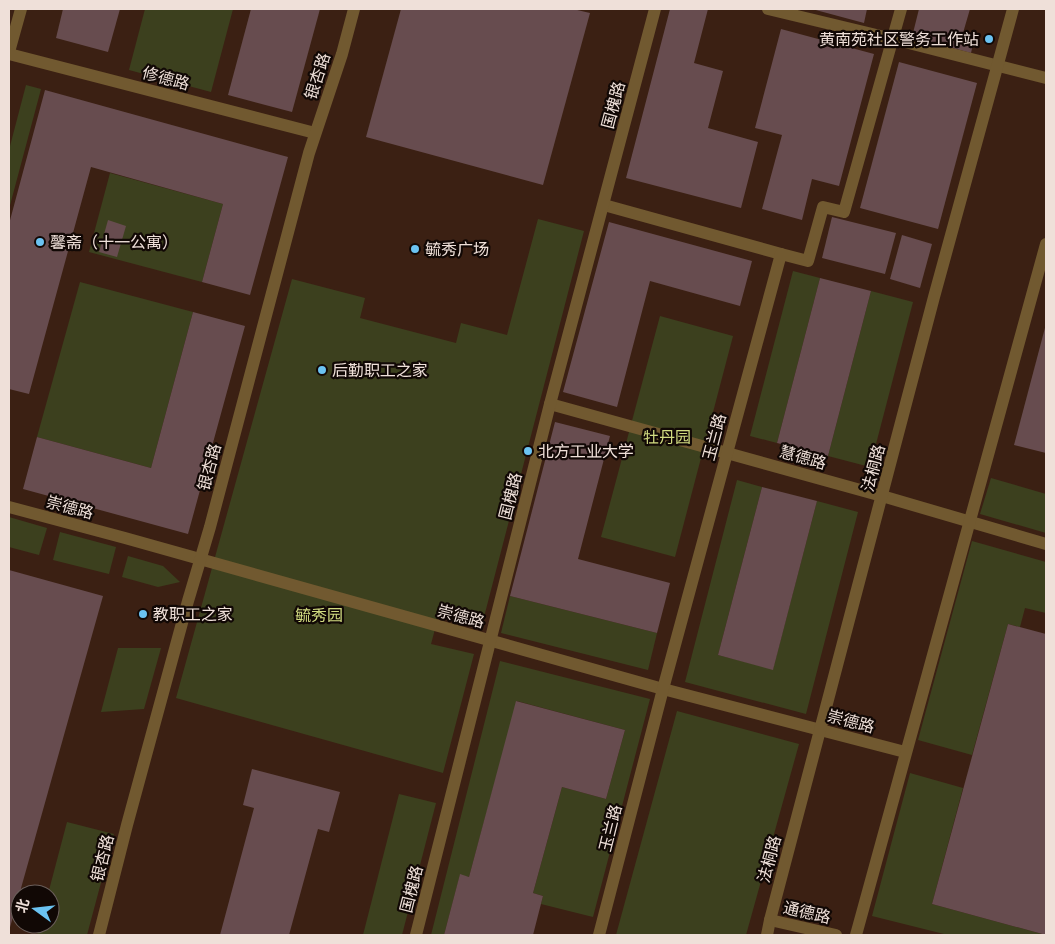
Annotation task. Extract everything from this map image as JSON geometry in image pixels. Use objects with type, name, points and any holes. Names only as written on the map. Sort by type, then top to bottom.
[{"type":"street","points":[[9,53],[21,9]]},
{"type":"street","name":"银杏路","points":[[99,935],[127,825],[199,560],[210,528],[315,133],[342,54],[354,9]]},
{"type":"street","name":"国槐路","points":[[416,935],[550,404],[655,9]]},
{"type":"street","points":[[768,9],[1046,78]]},
{"type":"street","points":[[604,205],[808,261],[823,207],[844,212],[901,9]]},
{"type":"street","name":"法桐路","points":[[767,935],[934,297],[1013,9]]},
{"type":"street","name":"修德路","points":[[9,53],[315,133]]},
{"type":"street","points":[[856,935],[1046,244]]},
{"type":"street","name":"玉兰路","points":[[599,935],[726,453],[781,254]]},
{"type":"street","name":"慧德路","points":[[550,404],[882,496],[1046,544]]},
{"type":"street","name":"崇德路","points":[[9,507],[663,689],[905,752]]},
{"type":"street","name":"通德路","points":[[770,920],[836,935]]},
{"type":"shaded area","name":"北方工业大学","points":[[9,9],[1046,9],[1046,935],[9,935]]},
{"type":"green space","points":[[145,9],[233,9],[211,92],[129,70]]},
{"type":"green space","points":[[26,85],[41,89],[9,209],[9,150]]},
{"type":"green space","points":[[110,173],[223,204],[202,282],[89,252]]},
{"type":"green space","name":"毓秀园","points":[[538,219],[584,231],[484,617],[441,607],[431,644],[474,654],[443,773],[176,698],[292,279],[365,298],[360,318],[456,343],[461,323],[507,335]]},
{"type":"green space","points":[[793,271],[820,278],[777,443],[750,436]]},
{"type":"green space","points":[[80,282],[193,312],[151,468],[37,437]]},
{"type":"green space","points":[[871,291],[913,302],[870,467],[828,456]]},
{"type":"green space","name":"牡丹园","points":[[660,316],[733,336],[675,557],[601,537]]},
{"type":"green space","points":[[991,478],[1046,494],[1046,533],[980,514]]},
{"type":"green space","points":[[737,480],[762,487],[718,655],[773,669],[817,501],[858,512],[806,714],[685,682]]},
{"type":"green space","points":[[9,517],[47,528],[39,555],[9,547]]},
{"type":"green space","points":[[60,532],[116,547],[109,574],[53,560]]},
{"type":"green space","points":[[972,541],[1046,562],[1046,613],[1025,608],[1020,627],[1008,624],[972,755],[918,740]]},
{"type":"green space","points":[[128,556],[163,566],[180,582],[158,587],[122,577]]},
{"type":"green space","points":[[510,596],[657,633],[648,670],[501,633]]},
{"type":"green space","points":[[118,648],[161,648],[144,709],[101,712]]},
{"type":"green space","points":[[500,661],[650,699],[593,917],[541,904],[543,896],[533,893],[562,787],[606,799],[625,730],[517,701],[469,877],[460,875],[444,935],[431,935]]},
{"type":"green space","points":[[677,711],[799,744],[746,935],[616,935]]},
{"type":"green space","points":[[910,773],[963,788],[932,904],[1046,935],[948,935],[872,916]]},
{"type":"green space","points":[[399,794],[436,803],[402,935],[363,935]]},
{"type":"green space","points":[[67,822],[114,834],[87,935],[37,935],[60,934],[60,884],[51,884]]},
{"type":"building","points":[[63,9],[120,9],[108,52],[56,38]]},
{"type":"building","points":[[251,9],[320,9],[292,112],[228,95]]},
{"type":"building","points":[[401,9],[573,9],[590,13],[543,185],[366,137]]},
{"type":"building","points":[[670,9],[708,9],[694,63],[723,71],[708,128],[758,142],[741,208],[626,178]]},
{"type":"building","points":[[812,9],[867,9],[864,23]]},
{"type":"building","points":[[919,9],[970,9],[963,33],[975,36],[971,53],[912,37]]},
{"type":"building","points":[[781,29],[874,54],[839,186],[812,179],[802,220],[762,209],[782,135],[755,128]]},
{"type":"building","points":[[899,62],[977,83],[938,229],[860,208]]},
{"type":"building","name":"馨斋（十一公寓）","points":[[45,90],[288,157],[250,295],[202,282],[223,204],[91,167],[29,394],[9,389],[9,224]]},
{"type":"building","points":[[832,217],[896,233],[885,274],[822,258]]},
{"type":"building","points":[[108,220],[126,226],[117,257],[99,252]]},
{"type":"building","points":[[609,222],[752,261],[740,306],[650,281],[617,407],[563,392]]},
{"type":"building","points":[[902,235],[932,244],[920,288],[890,279]]},
{"type":"building","points":[[820,278],[871,291],[828,456],[777,443]]},
{"type":"building","points":[[193,312],[245,326],[188,534],[23,489],[37,437],[151,468]]},
{"type":"building","points":[[1046,324],[1046,453],[1014,445]]},
{"type":"building","points":[[555,422],[610,436],[578,559],[670,583],[657,633],[510,596]]},
{"type":"building","points":[[762,487],[817,501],[773,670],[718,655]]},
{"type":"building","points":[[9,570],[103,596],[22,884],[10,884],[9,931]]},
{"type":"building","points":[[1008,624],[1046,634],[1046,935],[932,904]]},
{"type":"building","points":[[516,701],[625,730],[606,799],[562,787],[533,893],[543,896],[533,935],[444,935],[460,874],[469,877]]},
{"type":"building","points":[[252,769],[340,792],[329,832],[318,829],[289,935],[220,935],[254,808],[243,805]]},
{"type":"place","name":"黄南苑社区警务工作站","points":[[989,39]]},
{"type":"place","name":"馨斋（十一公寓）","points":[[40,242]]},
{"type":"place","name":"毓秀广场","points":[[415,249]]},
{"type":"place","name":"后勤职工之家","points":[[322,370]]},
{"type":"place","name":"北方工业大学","points":[[528,451]]},
{"type":"place","name":"教职工之家","points":[[143,614]]}]
